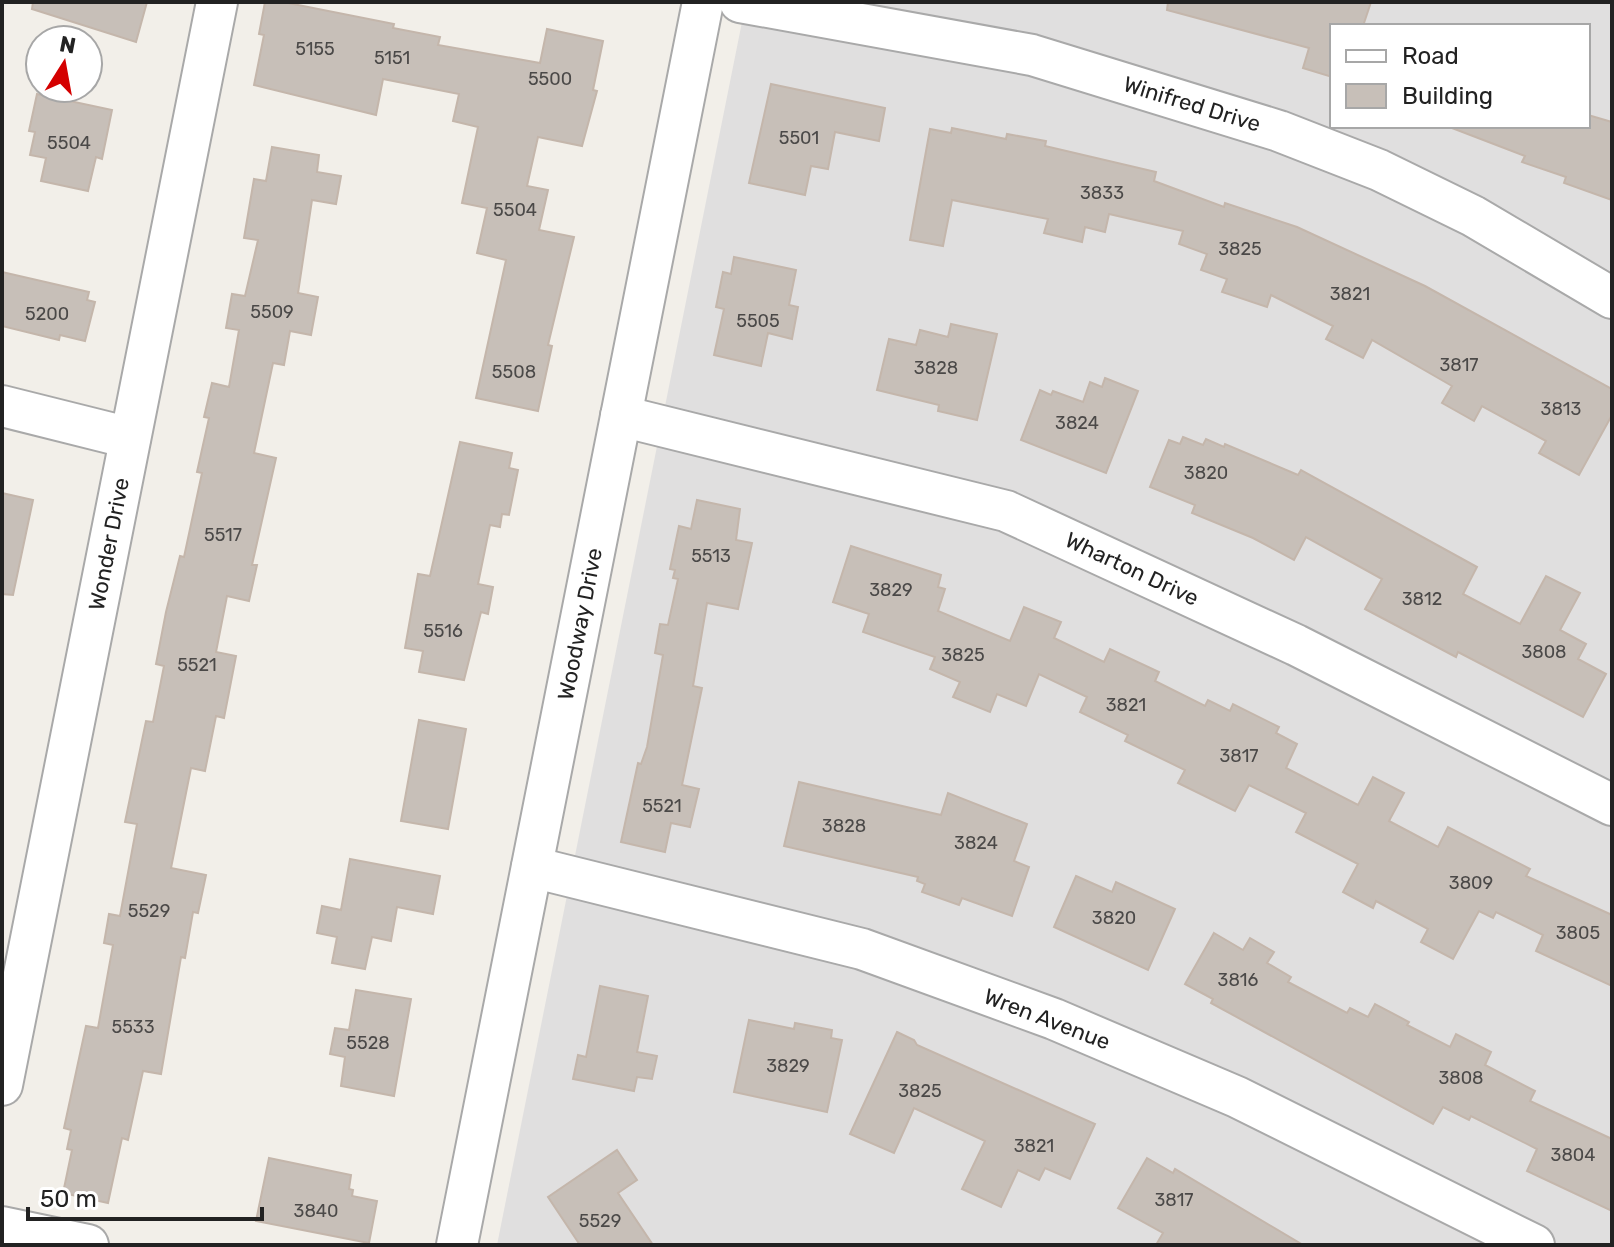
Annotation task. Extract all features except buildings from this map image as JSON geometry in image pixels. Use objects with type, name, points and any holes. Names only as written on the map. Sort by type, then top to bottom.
[{"type":"street","name":"Wonder Drive","points":[[2,1085],[18,919],[130,438],[217,2]]},
{"type":"street","name":"Woodway Drive","points":[[457,1245],[703,2]]},
{"type":"street","name":"Winifred Drive","points":[[740,2],[1032,55],[1279,131],[1379,170],[1473,216],[1612,298]]},
{"type":"street","points":[[2,406],[130,438]]},
{"type":"street","name":"Wharton Drive","points":[[621,416],[1006,511],[1296,645],[1612,805]]},
{"type":"street","name":"Wren Avenue","points":[[532,867],[862,949],[1054,1019],[1237,1097],[1534,1245]]},
{"type":"street","points":[[2,1227],[88,1245]]},
{"type":"shaded area","points":[[746,2],[1612,2],[1612,1245],[497,1245]]}]
